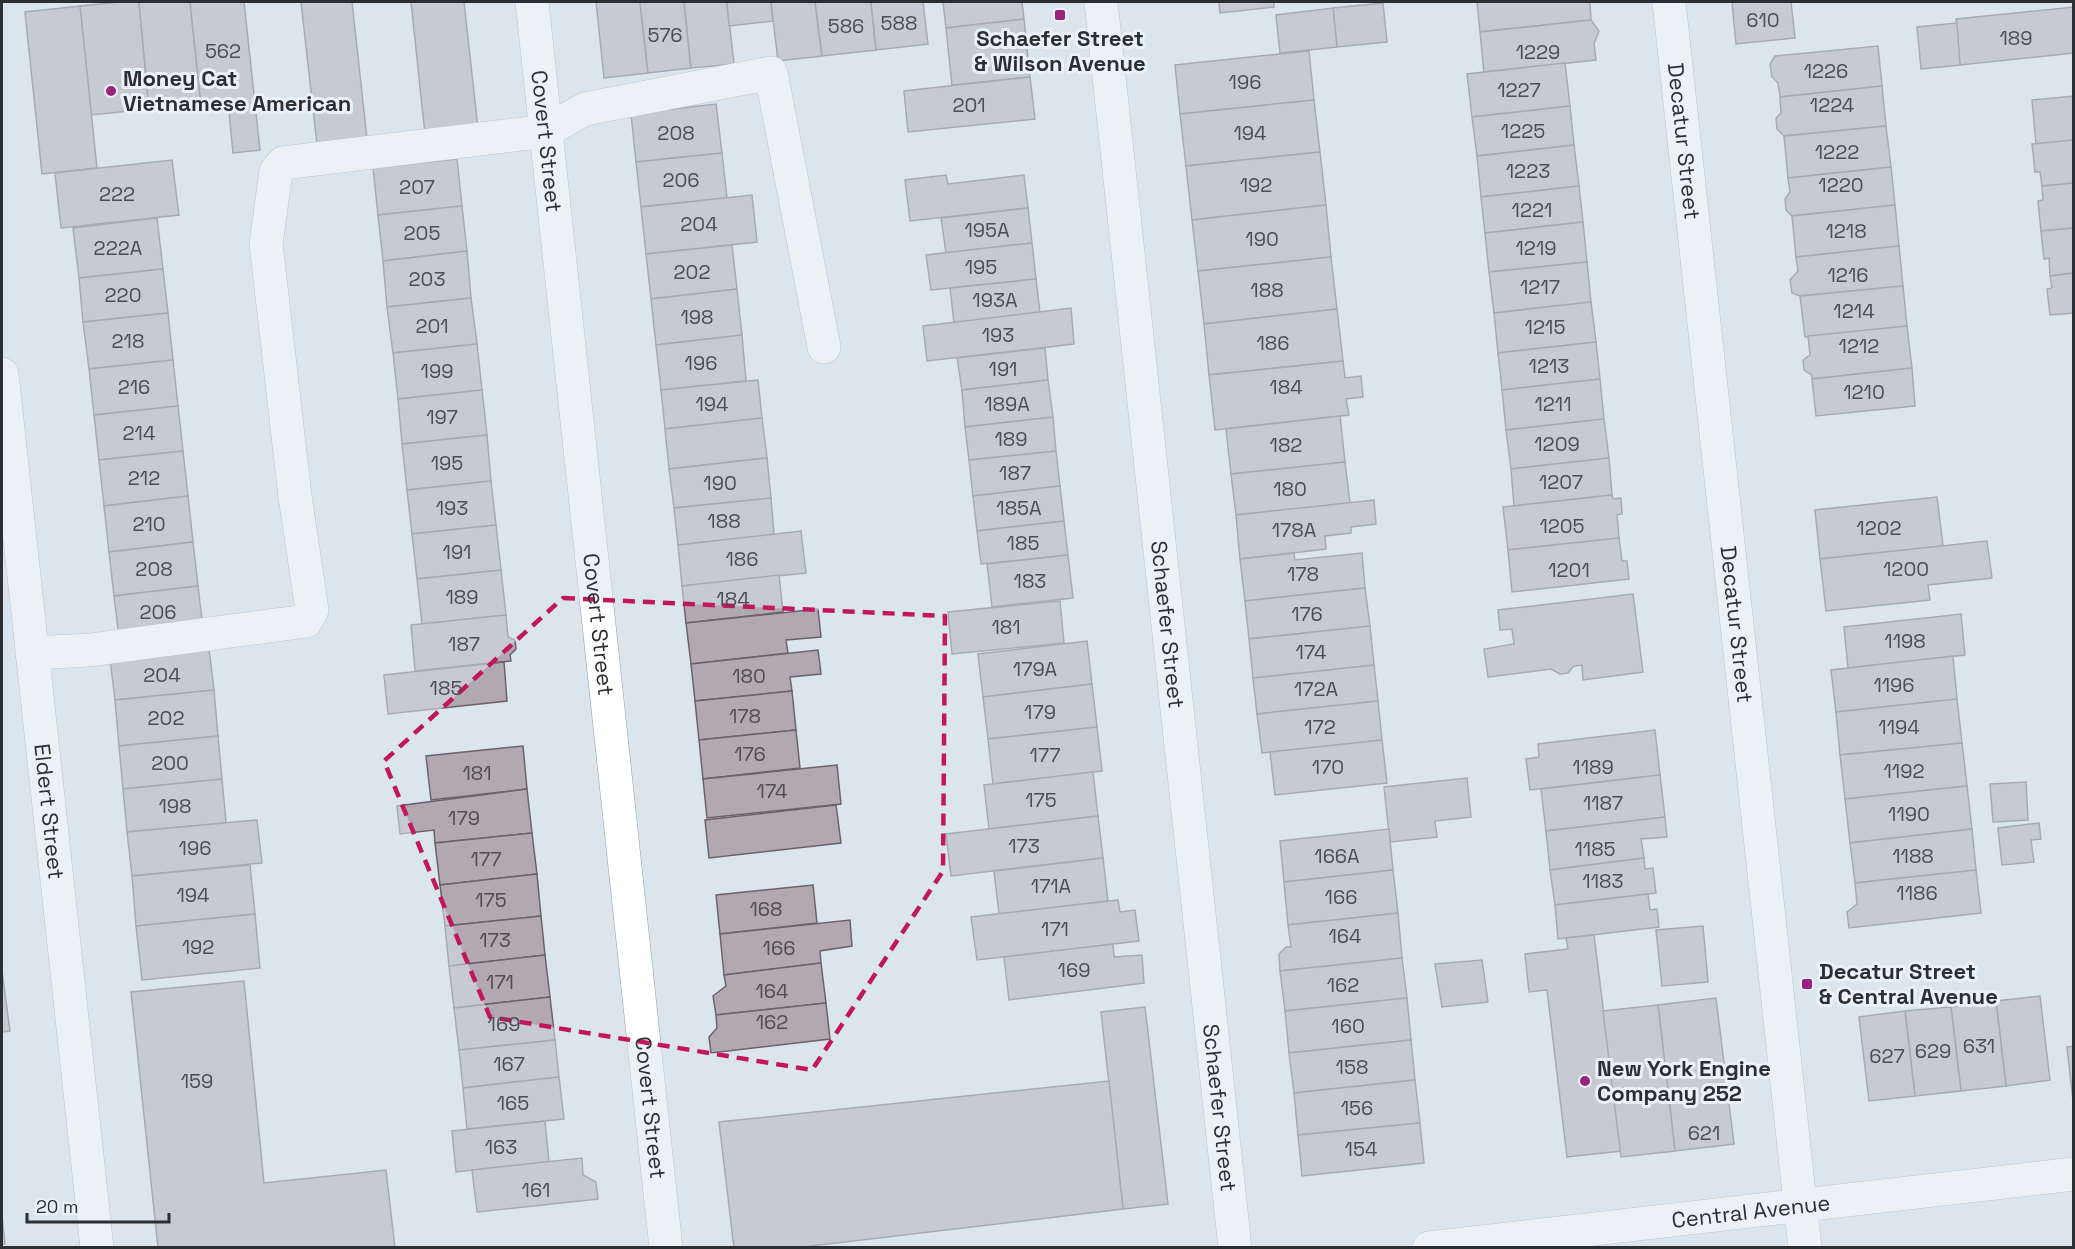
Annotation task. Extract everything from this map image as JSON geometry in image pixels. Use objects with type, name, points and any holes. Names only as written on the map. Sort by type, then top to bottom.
[{"type":"street","name":"Covert Street","points":[[532,2],[666,1248]]},
{"type":"street","name":"Schaefer Street","points":[[1101,2],[1236,1248]]},
{"type":"street","name":"Decatur Street","points":[[1669,2],[1805,1248]]},
{"type":"street","points":[[32,653],[90,650],[306,621],[312,610],[295,496],[266,244],[276,171],[283,163],[546,131],[585,109],[771,73],[824,347]]},
{"type":"street","name":"Eldert Street","points":[[2,374],[97,1248]]},
{"type":"street","name":"Central Avenue","points":[[1429,1248],[2073,1174]]},
{"type":"highlighted area","points":[[563,598],[945,616],[943,871],[812,1070],[490,1017],[384,761]]},
{"type":"building","points":[[139,2],[149,109],[91,115],[80,6]]},
{"type":"building","points":[[139,2],[190,2],[201,104],[149,109]]},
{"type":"building","points":[[190,2],[244,2],[260,150],[233,153],[228,101],[201,104]]},
{"type":"building","points":[[301,2],[352,2],[367,139],[317,144]]},
{"type":"building","points":[[411,2],[464,2],[478,128],[425,134]]},
{"type":"building","points":[[596,2],[640,2],[648,73],[604,78]]},
{"type":"building","points":[[640,2],[684,2],[691,68],[648,73]]},
{"type":"building","points":[[684,2],[727,2],[734,64],[691,68]]},
{"type":"building","points":[[727,2],[771,2],[773,21],[729,26]]},
{"type":"building","points":[[771,2],[815,2],[822,56],[778,61]]},
{"type":"building","points":[[815,2],[871,2],[876,50],[822,56]]},
{"type":"building","points":[[871,2],[923,2],[928,44],[876,50]]},
{"type":"building","points":[[943,2],[1022,2],[1024,19],[946,28]]},
{"type":"building","points":[[1219,2],[1274,2],[1274,7],[1220,13]]},
{"type":"building","points":[[1477,2],[1590,2],[1591,20],[1480,32]]},
{"type":"building","points":[[1732,2],[1791,2],[1795,38],[1736,44]]},
{"type":"building","points":[[1383,3],[1387,42],[1337,47],[1333,8]]},
{"type":"building","points":[[80,6],[97,168],[42,174],[25,12]]},
{"type":"building","points":[[2074,7],[2074,53],[1960,65],[1956,19]]},
{"type":"building","points":[[1333,8],[1337,47],[1280,53],[1276,15]]},
{"type":"building","points":[[1024,19],[1030,77],[952,85],[946,28]]},
{"type":"building","points":[[1591,20],[1599,31],[1594,44],[1596,60],[1484,72],[1480,32]]},
{"type":"building","points":[[1957,23],[1960,65],[1921,69],[1917,27]]},
{"type":"building","points":[[1878,46],[1882,86],[1780,97],[1778,83],[1772,77],[1770,64],[1775,56]]},
{"type":"building","points":[[1309,51],[1314,100],[1180,114],[1175,65]]},
{"type":"building","points":[[1565,63],[1570,106],[1472,117],[1467,74]]},
{"type":"building","points":[[1030,77],[1035,119],[908,132],[904,91]]},
{"type":"building","points":[[1882,86],[1886,126],[1784,136],[1777,129],[1776,118],[1781,113],[1780,97]]},
{"type":"building","points":[[2074,96],[2074,140],[2036,144],[2032,100]]},
{"type":"building","points":[[1314,100],[1320,152],[1186,166],[1180,114]]},
{"type":"building","points":[[716,104],[722,153],[636,162],[631,114]]},
{"type":"building","points":[[1570,106],[1574,145],[1477,156],[1472,117]]},
{"type":"building","points":[[1886,126],[1891,167],[1788,178],[1784,136]]},
{"type":"building","points":[[2074,140],[2074,183],[2042,186],[2040,172],[2035,172],[2032,144]]},
{"type":"building","points":[[1574,145],[1579,186],[1481,197],[1477,156]]},
{"type":"building","points":[[1320,152],[1326,205],[1192,220],[1186,166]]},
{"type":"building","points":[[722,153],[727,198],[641,207],[636,162]]},
{"type":"building","points":[[457,159],[462,206],[378,215],[373,168]]},
{"type":"building","points":[[172,160],[179,215],[61,228],[55,173]]},
{"type":"building","points":[[1891,167],[1895,205],[1792,216],[1786,210],[1785,199],[1790,192],[1788,178]]},
{"type":"building","points":[[946,175],[948,184],[1024,175],[1028,208],[910,221],[905,180]]},
{"type":"building","points":[[2074,183],[2074,228],[2041,231],[2038,201],[2043,200],[2042,186]]},
{"type":"building","points":[[1579,186],[1583,222],[1485,233],[1481,197]]},
{"type":"building","points":[[752,195],[757,242],[646,254],[641,207]]},
{"type":"building","points":[[1326,205],[1331,257],[1198,271],[1192,220]]},
{"type":"building","points":[[1895,205],[1899,246],[1796,257],[1792,216]]},
{"type":"building","points":[[462,206],[467,251],[383,261],[378,215]]},
{"type":"building","points":[[1028,208],[1032,243],[946,253],[941,218]]},
{"type":"building","points":[[157,218],[163,269],[79,278],[73,228]]},
{"type":"building","points":[[1583,222],[1587,262],[1489,272],[1485,233]]},
{"type":"building","points":[[2074,228],[2074,273],[2050,276],[2049,258],[2044,259],[2041,231]]},
{"type":"building","points":[[1032,243],[1036,279],[931,290],[926,255]]},
{"type":"building","points":[[732,245],[737,289],[651,299],[646,254]]},
{"type":"building","points":[[1899,246],[1903,286],[1800,296],[1792,293],[1790,280],[1798,271],[1796,257]]},
{"type":"building","points":[[467,251],[471,298],[387,307],[383,261]]},
{"type":"building","points":[[1331,257],[1337,309],[1204,324],[1198,271]]},
{"type":"building","points":[[1587,262],[1591,302],[1494,313],[1489,272]]},
{"type":"building","points":[[163,269],[168,313],[83,322],[79,278]]},
{"type":"building","points":[[2074,273],[2074,313],[2050,315],[2047,289],[2052,288],[2050,276]]},
{"type":"building","points":[[1036,279],[1040,313],[954,323],[950,288]]},
{"type":"building","points":[[1903,286],[1907,326],[1805,337],[1800,296]]},
{"type":"building","points":[[737,289],[742,335],[656,345],[651,299]]},
{"type":"building","points":[[471,298],[477,344],[393,353],[387,307]]},
{"type":"building","points":[[1591,302],[1596,342],[1498,353],[1494,313]]},
{"type":"building","points":[[1071,308],[1074,344],[927,361],[923,326]]},
{"type":"building","points":[[1337,309],[1343,361],[1209,375],[1204,324]]},
{"type":"building","points":[[168,313],[173,360],[89,369],[83,322]]},
{"type":"building","points":[[1907,326],[1912,368],[1812,379],[1812,375],[1804,370],[1803,360],[1810,355],[1808,336]]},
{"type":"building","points":[[742,335],[746,381],[661,390],[656,345]]},
{"type":"building","points":[[1596,342],[1600,379],[1502,390],[1498,353]]},
{"type":"building","points":[[477,344],[482,390],[398,399],[393,353]]},
{"type":"building","points":[[1045,348],[1048,380],[962,390],[957,358]]},
{"type":"building","points":[[173,360],[178,406],[94,415],[89,369]]},
{"type":"building","points":[[1343,361],[1345,378],[1361,376],[1363,397],[1346,399],[1349,415],[1215,430],[1209,375]]},
{"type":"building","points":[[1912,368],[1915,406],[1816,416],[1812,379]]},
{"type":"building","points":[[1600,379],[1604,419],[1506,430],[1502,390]]},
{"type":"building","points":[[758,380],[762,418],[665,429],[661,390]]},
{"type":"building","points":[[1048,380],[1053,417],[965,427],[962,390]]},
{"type":"building","points":[[482,390],[487,435],[402,444],[398,399]]},
{"type":"building","points":[[178,406],[183,451],[99,460],[94,415]]},
{"type":"building","points":[[1340,416],[1345,462],[1231,474],[1226,429]]},
{"type":"building","points":[[1053,417],[1056,451],[969,460],[965,427]]},
{"type":"building","points":[[762,418],[767,458],[669,469],[665,429]]},
{"type":"building","points":[[1604,419],[1609,458],[1511,469],[1506,430]]},
{"type":"building","points":[[487,435],[491,481],[407,490],[402,444]]},
{"type":"building","points":[[183,451],[188,496],[104,506],[99,460]]},
{"type":"building","points":[[1056,451],[1060,486],[973,496],[969,460]]},
{"type":"building","points":[[767,458],[771,498],[674,508],[669,469]]},
{"type":"building","points":[[1609,458],[1612,495],[1514,506],[1511,469]]},
{"type":"building","points":[[1345,462],[1350,503],[1236,515],[1231,474]]},
{"type":"building","points":[[491,481],[496,525],[412,534],[407,490]]},
{"type":"building","points":[[1060,486],[1064,521],[977,531],[973,496]]},
{"type":"building","points":[[1612,495],[1613,499],[1621,498],[1622,514],[1617,515],[1619,538],[1508,550],[1503,507]]},
{"type":"building","points":[[188,496],[193,542],[109,552],[104,506]]},
{"type":"building","points":[[1937,497],[1943,546],[1820,559],[1815,510]]},
{"type":"building","points":[[771,498],[774,535],[678,545],[674,508]]},
{"type":"building","points":[[1374,500],[1376,524],[1351,527],[1351,533],[1325,536],[1326,549],[1240,559],[1236,515]]},
{"type":"building","points":[[1064,521],[1068,555],[981,564],[977,531]]},
{"type":"building","points":[[496,525],[501,570],[417,579],[412,534]]},
{"type":"building","points":[[801,531],[806,573],[682,586],[678,545]]},
{"type":"building","points":[[1619,538],[1622,561],[1627,561],[1629,579],[1512,592],[1508,550]]},
{"type":"building","points":[[1987,541],[1992,578],[1928,585],[1930,600],[1826,611],[1820,559]]},
{"type":"building","points":[[193,542],[198,586],[114,596],[109,552]]},
{"type":"building","points":[[1294,553],[1295,560],[1362,553],[1365,588],[1245,601],[1240,559]]},
{"type":"building","points":[[1068,555],[1073,598],[992,607],[987,564]]},
{"type":"building","points":[[501,570],[506,615],[422,624],[417,579]]},
{"type":"building","points":[[779,575],[783,612],[686,623],[682,586]]},
{"type":"building","points":[[198,586],[203,629],[119,638],[114,596]]},
{"type":"building","points":[[1365,588],[1370,626],[1249,639],[1245,601]]},
{"type":"building","points":[[1633,594],[1643,672],[1583,680],[1582,665],[1574,666],[1568,673],[1560,674],[1551,669],[1488,677],[1484,649],[1514,644],[1512,629],[1500,630],[1498,610]]},
{"type":"building","points":[[1060,601],[1064,643],[952,654],[948,612]]},
{"type":"building","points":[[818,609],[821,637],[786,640],[788,653],[691,664],[686,623]]},
{"type":"building","points":[[1961,614],[1965,655],[1848,668],[1844,627]]},
{"type":"building","points":[[506,615],[508,637],[515,640],[516,649],[510,655],[511,661],[415,671],[411,625]]},
{"type":"building","points":[[1370,626],[1374,665],[1253,678],[1249,639]]},
{"type":"building","points":[[1087,641],[1092,684],[983,697],[978,654]]},
{"type":"building","points":[[209,649],[214,690],[115,700],[110,659]]},
{"type":"building","points":[[818,650],[821,674],[790,677],[792,691],[695,701],[691,664]]},
{"type":"building","points":[[1953,656],[1957,699],[1836,712],[1831,670]]},
{"type":"building","points":[[504,662],[507,701],[388,714],[384,675]]},
{"type":"building","points":[[1374,665],[1378,701],[1257,714],[1253,678]]},
{"type":"building","points":[[1092,684],[1097,727],[988,739],[983,697]]},
{"type":"building","points":[[214,690],[218,736],[119,746],[115,700]]},
{"type":"building","points":[[792,691],[796,730],[699,740],[695,701]]},
{"type":"building","points":[[1957,699],[1962,743],[1840,755],[1836,712]]},
{"type":"building","points":[[1378,701],[1382,740],[1262,753],[1257,714]]},
{"type":"building","points":[[1097,727],[1102,771],[993,784],[988,739]]},
{"type":"building","points":[[796,730],[800,768],[703,779],[699,740]]},
{"type":"building","points":[[1655,730],[1660,775],[1530,790],[1526,759],[1539,757],[1538,744]]},
{"type":"building","points":[[218,736],[222,779],[123,789],[119,746]]},
{"type":"building","points":[[1382,740],[1387,783],[1275,795],[1270,752]]},
{"type":"building","points":[[1962,743],[1967,786],[1845,799],[1840,755]]},
{"type":"building","points":[[523,746],[527,789],[431,800],[426,756]]},
{"type":"building","points":[[837,765],[841,804],[707,818],[703,779]]},
{"type":"building","points":[[1093,772],[1098,816],[989,829],[984,785]]},
{"type":"building","points":[[1660,775],[1665,817],[1546,831],[1541,789]]},
{"type":"building","points":[[1467,778],[1471,817],[1435,821],[1437,837],[1390,842],[1384,787]]},
{"type":"building","points":[[222,779],[226,823],[127,832],[123,789]]},
{"type":"building","points":[[2026,782],[2028,820],[1993,822],[1990,784]]},
{"type":"building","points":[[1967,786],[1972,829],[1850,843],[1845,799]]},
{"type":"building","points":[[527,789],[532,833],[435,843],[434,830],[400,834],[397,806]]},
{"type":"building","points":[[836,805],[841,843],[709,858],[705,820]]},
{"type":"building","points":[[1098,816],[1103,858],[951,876],[946,834]]},
{"type":"building","points":[[1665,817],[1667,837],[1641,839],[1644,858],[1550,870],[1546,831]]},
{"type":"building","points":[[257,820],[262,863],[132,876],[127,832]]},
{"type":"building","points":[[2039,823],[2041,839],[2031,840],[2034,862],[2002,865],[1998,828]]},
{"type":"building","points":[[1389,829],[1393,870],[1284,882],[1280,841]]},
{"type":"building","points":[[1972,829],[1976,870],[1855,883],[1850,843]]},
{"type":"building","points":[[532,833],[537,874],[440,885],[435,843]]},
{"type":"building","points":[[1103,858],[1108,901],[999,914],[994,871]]},
{"type":"building","points":[[1644,858],[1645,869],[1653,868],[1656,893],[1555,905],[1550,870]]},
{"type":"building","points":[[250,865],[255,914],[136,926],[132,876]]},
{"type":"building","points":[[1393,870],[1398,913],[1288,925],[1284,882]]},
{"type":"building","points":[[1976,870],[1981,913],[1849,928],[1847,912],[1857,904],[1855,883]]},
{"type":"building","points":[[537,874],[541,916],[445,926],[440,885]]},
{"type":"building","points":[[813,885],[817,923],[720,934],[716,895]]},
{"type":"building","points":[[1648,894],[1650,910],[1657,909],[1659,927],[1558,939],[1555,905]]},
{"type":"building","points":[[1118,900],[1120,912],[1135,910],[1139,941],[977,960],[971,917]]},
{"type":"building","points":[[1398,913],[1402,958],[1280,971],[1279,954],[1286,947],[1291,947],[1288,925]]},
{"type":"building","points":[[255,914],[260,968],[142,980],[136,926]]},
{"type":"building","points":[[541,916],[545,955],[449,966],[445,926]]},
{"type":"building","points":[[850,920],[852,946],[820,951],[821,963],[724,975],[720,934]]},
{"type":"building","points":[[1703,926],[1708,982],[1662,986],[1656,930]]},
{"type":"building","name":"New York Engine Company 252","points":[[1594,935],[1621,1151],[1567,1157],[1547,990],[1529,992],[1525,954],[1568,949],[1566,938]]},
{"type":"building","points":[[1113,944],[1114,957],[1142,955],[1144,983],[1009,1000],[1004,957]]},
{"type":"building","points":[[545,955],[550,997],[454,1008],[449,966]]},
{"type":"building","points":[[1402,958],[1407,998],[1285,1011],[1280,971]]},
{"type":"building","points":[[1482,960],[1488,1002],[1442,1007],[1435,964]]},
{"type":"building","points":[[821,963],[826,1003],[716,1015],[713,996],[726,986],[724,975]]},
{"type":"building","points":[[2,971],[10,1031],[2,1032]]},
{"type":"building","points":[[244,981],[264,1183],[386,1170],[395,1248],[158,1248],[131,992]]},
{"type":"building","points":[[2040,996],[2050,1080],[2006,1086],[1996,1001]]},
{"type":"building","points":[[550,997],[555,1040],[459,1050],[454,1008]]},
{"type":"building","points":[[1407,998],[1411,1040],[1289,1053],[1285,1011]]},
{"type":"building","points":[[1716,998],[1734,1144],[1675,1151],[1658,1005]]},
{"type":"building","points":[[1996,1001],[2006,1086],[1961,1091],[1951,1007]]},
{"type":"building","points":[[826,1003],[830,1039],[711,1053],[709,1037],[717,1028],[716,1015]]},
{"type":"building","points":[[1658,1005],[1675,1151],[1621,1157],[1603,1011]]},
{"type":"building","points":[[1145,1007],[1168,1204],[1123,1209],[1101,1012]]},
{"type":"building","points":[[1951,1007],[1961,1091],[1915,1096],[1905,1011]]},
{"type":"building","points":[[1905,1011],[1915,1096],[1869,1101],[1859,1017]]},
{"type":"building","points":[[555,1040],[559,1077],[463,1088],[459,1050]]},
{"type":"building","points":[[1411,1040],[1415,1080],[1294,1093],[1289,1053]]},
{"type":"building","points":[[2074,1046],[2074,1101],[2073,1101],[2067,1047]]},
{"type":"building","points":[[559,1077],[564,1119],[467,1129],[463,1088]]},
{"type":"building","points":[[1415,1080],[1420,1123],[1298,1135],[1294,1093]]},
{"type":"building","points":[[1109,1081],[1123,1209],[794,1248],[734,1248],[719,1122]]},
{"type":"building","points":[[545,1121],[549,1162],[456,1172],[452,1131]]},
{"type":"building","points":[[1420,1123],[1424,1163],[1302,1176],[1298,1135]]},
{"type":"building","points":[[582,1158],[583,1175],[596,1182],[598,1199],[477,1212],[472,1170]]},
{"type":"building","points":[[2,1215],[5,1244],[2,1244]]},
{"type":"place","name":"Schaefer Street & Wilson Avenue","points":[[1060,15]]},
{"type":"place","name":"Money Cat Vietnamese American","points":[[111,91]]},
{"type":"place","name":"Decatur Street & Central Avenue","points":[[1807,984]]},
{"type":"place","name":"New York Engine Company 252","points":[[1585,1081]]}]
